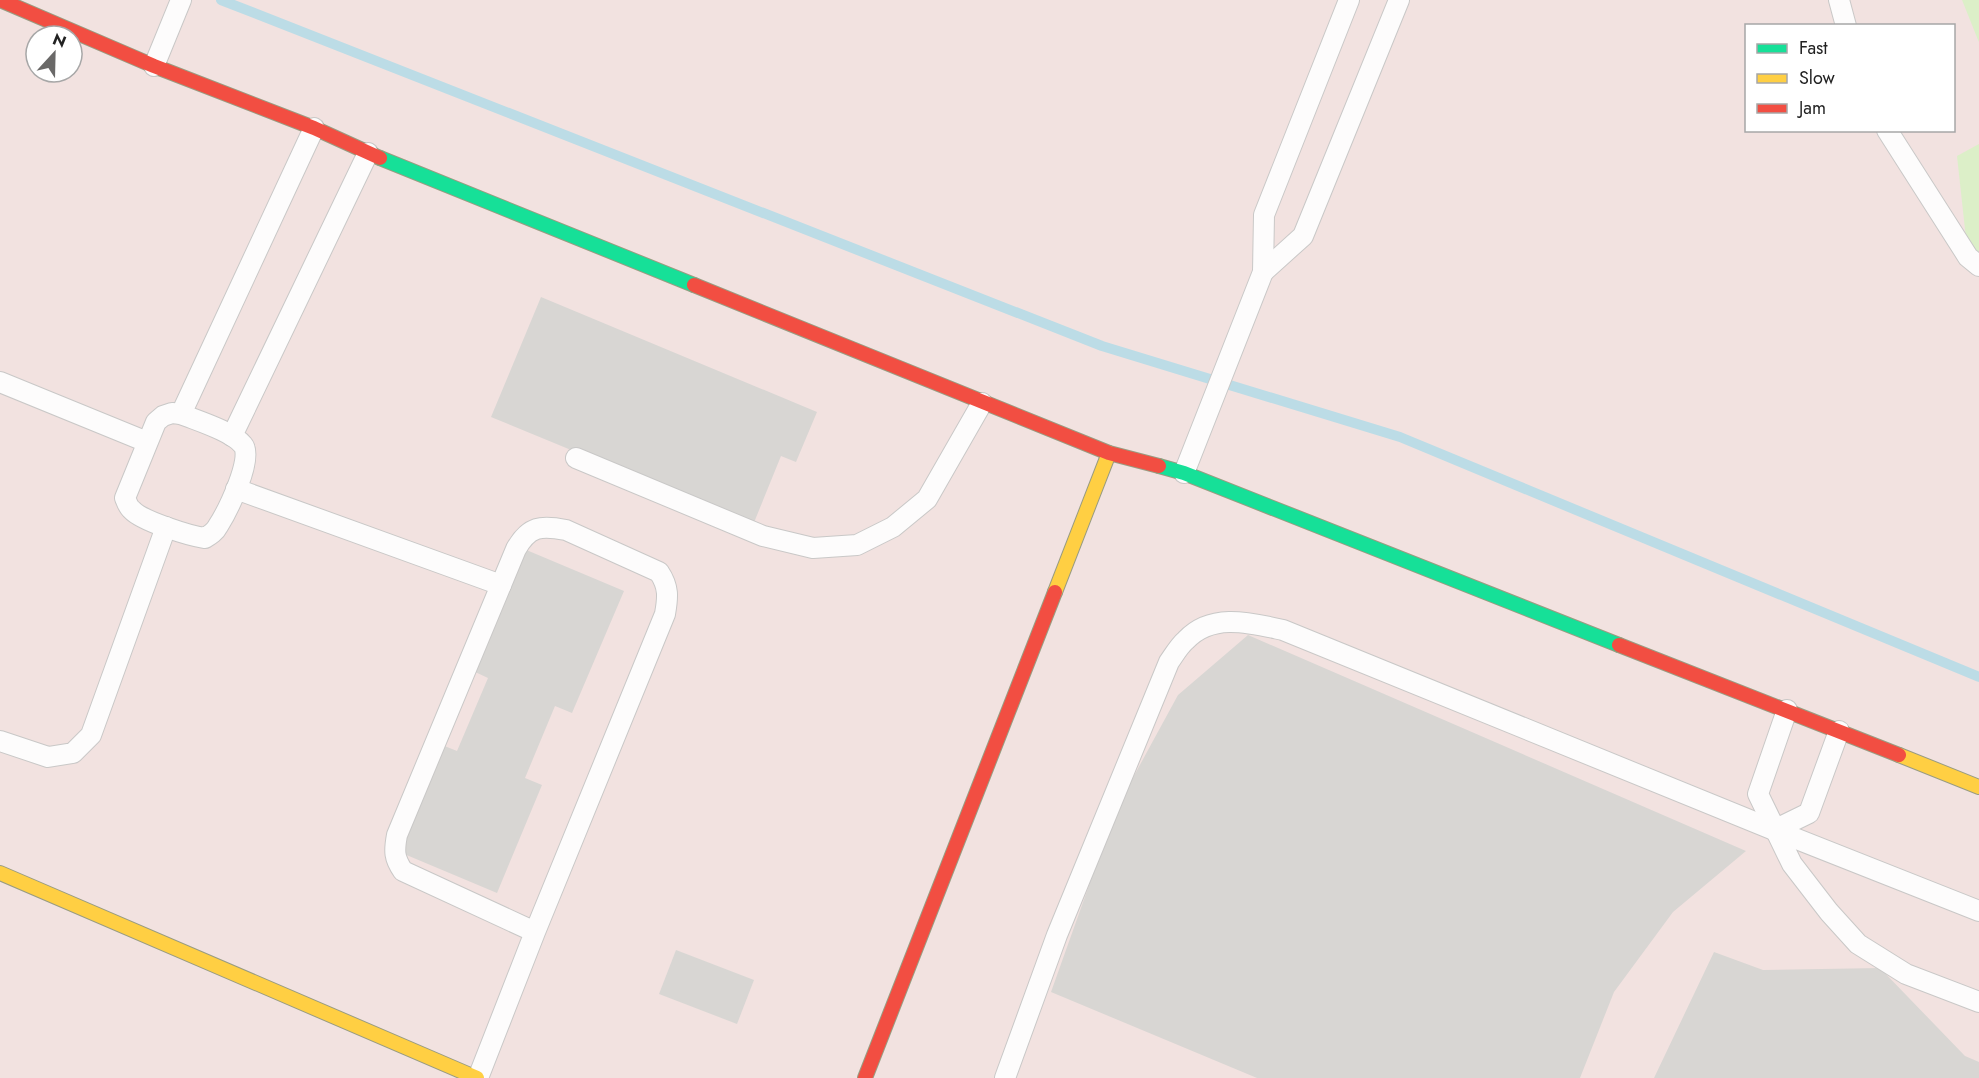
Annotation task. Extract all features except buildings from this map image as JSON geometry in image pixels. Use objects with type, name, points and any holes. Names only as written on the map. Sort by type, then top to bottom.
[{"type":"street","points":[[0,0],[154,66],[314,128],[368,153],[982,403],[1109,453],[1184,473],[1979,787]]},
{"type":"street","points":[[865,1078],[1109,453]]},
{"type":"street","points":[[0,873],[477,1078]]},
{"type":"lane","points":[[1184,473],[1230,361],[1263,272],[1264,215],[1349,0]]},
{"type":"lane","points":[[1263,272],[1303,236],[1399,0]]},
{"type":"lane","points":[[1839,0],[1845,24]]},
{"type":"lane","points":[[154,66],[178,6]]},
{"type":"lane","points":[[181,414],[314,128]]},
{"type":"lane","points":[[1888,132],[1968,257],[1979,266]]},
{"type":"lane","points":[[232,436],[368,153]]},
{"type":"lane","points":[[0,382],[147,442]]},
{"type":"lane","points":[[576,458],[763,536],[813,548],[857,545],[893,527],[927,500],[982,403]]},
{"type":"lane","points":[[172,413],[181,414],[232,436],[247,450],[246,460],[218,528],[211,534],[204,538],[194,537],[133,512],[125,498],[156,422],[163,416],[172,413]]},
{"type":"lane","points":[[236,489],[501,585]]},
{"type":"lane","points":[[0,741],[48,757],[73,753],[91,735],[166,527]]},
{"type":"lane","points":[[477,1078],[665,614],[668,595],[667,583],[659,572],[566,530],[551,527],[536,529],[524,536],[501,585],[397,835],[394,851],[396,861],[404,871],[535,932]]},
{"type":"lane","points":[[1005,1078],[1057,935],[1169,662],[1186,638],[1212,622],[1244,621],[1283,630],[1979,911]]},
{"type":"lane","points":[[1787,711],[1758,794],[1792,864],[1829,912],[1858,944],[1906,974],[1979,1002]]},
{"type":"lane","points":[[1774,830],[1809,813],[1839,731]]},
{"type":"shaded area","points":[[0,0],[1979,0],[1979,1078],[0,1078]]},
{"type":"green space","points":[[1962,0],[1979,0],[1979,42],[1978,40]]},
{"type":"green space","points":[[1979,144],[1979,266],[1968,257],[1957,156]]},
{"type":"waterway","points":[[221,0],[1102,346],[1400,437],[1979,677]]},
{"type":"traffic: fast","points":[[380,158],[694,285]]},
{"type":"traffic: fast","points":[[1159,466],[1184,473],[1619,645]]},
{"type":"traffic: slow","points":[[1055,592],[1109,453]]},
{"type":"traffic: slow","points":[[1899,755],[1979,787]]},
{"type":"traffic: slow","points":[[0,873],[477,1078]]},
{"type":"traffic: jam","points":[[0,0],[154,66],[314,128],[380,158]]},
{"type":"traffic: jam","points":[[694,285],[1109,453],[1159,466]]},
{"type":"traffic: jam","points":[[865,1078],[1055,592]]},
{"type":"traffic: jam","points":[[1619,645],[1899,755]]}]
